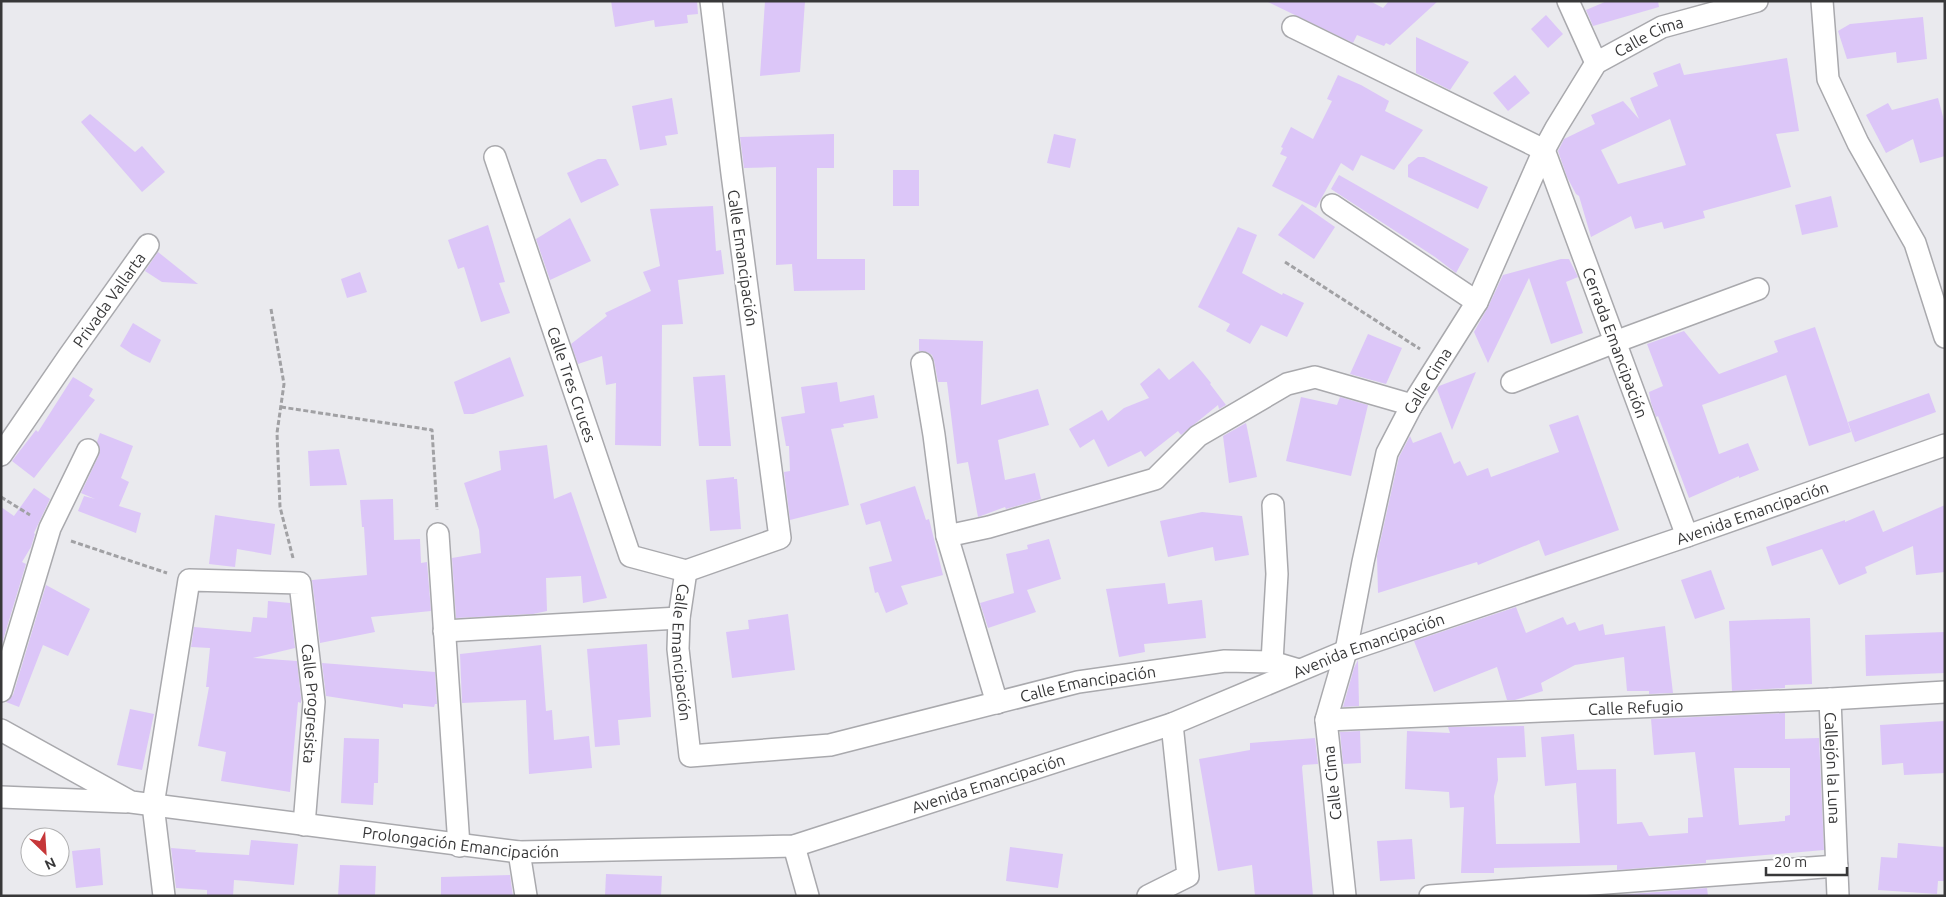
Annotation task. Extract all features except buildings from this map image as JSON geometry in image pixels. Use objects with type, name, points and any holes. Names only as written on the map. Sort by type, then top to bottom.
[{"type":"street","name":"Calle Emancipación","points":[[711,1],[734,194],[780,538],[686,571],[679,618],[678,649],[690,756],[830,745],[1078,682],[1225,661],[1272,662],[1299,670]]},
{"type":"street","points":[[1568,1],[1596,63]]},
{"type":"street","name":"Calle Cima","points":[[1345,896],[1326,720],[1346,651],[1387,454],[1412,406],[1477,302],[1544,150],[1596,63],[1662,27],[1757,1]]},
{"type":"street","points":[[1822,1],[1828,79],[1858,144],[1916,243],[1945,337]]},
{"type":"street","points":[[1293,27],[1544,150]]},
{"type":"street","name":"Cerrada Emancipación","points":[[1544,150],[1687,536]]},
{"type":"street","name":"Calle Tres Cruces","points":[[495,157],[630,556],[686,571]]},
{"type":"street","points":[[1332,205],[1477,302]]},
{"type":"street","name":"Privada Vallarta","points":[[1,455],[148,245]]},
{"type":"street","points":[[1512,382],[1758,289]]},
{"type":"street","points":[[922,362],[947,536],[997,702]]},
{"type":"street","points":[[947,536],[989,527],[1155,479],[1198,436],[1287,384],[1315,377],[1412,406]]},
{"type":"street","name":"Avenida Emancipación","points":[[794,846],[1172,724],[1346,651],[1687,536],[1945,445]]},
{"type":"street","points":[[1,691],[50,528],[88,450]]},
{"type":"street","points":[[1272,662],[1277,574],[1273,506]]},
{"type":"street","points":[[438,534],[459,846]]},
{"type":"street","points":[[164,896],[154,805],[188,580],[300,583]]},
{"type":"street","name":"Calle Progresista","points":[[300,583],[314,702],[304,825]]},
{"type":"street","points":[[444,631],[679,618]]},
{"type":"street","name":"Calle Refugio","points":[[1326,720],[1830,699],[1945,692]]},
{"type":"street","name":"Callejón la Luna","points":[[1830,699],[1838,896]]},
{"type":"street","points":[[1148,896],[1188,876],[1172,724]]},
{"type":"street","name":"Prolongación Emancipación","points":[[1,730],[131,802]]},
{"type":"street","name":"Prolongación Emancipación","points":[[1,797],[131,802],[459,846],[519,852],[794,846]]},
{"type":"street","points":[[794,846],[808,896]]},
{"type":"street","points":[[519,852],[526,896]]},
{"type":"street","points":[[1430,896],[1837,866]]},
{"type":"path","points":[[1285,262],[1440,361]]},
{"type":"path","points":[[271,309],[284,384],[277,433],[280,507],[300,583]]},
{"type":"path","points":[[281,407],[432,430],[438,534]]},
{"type":"path","points":[[1,496],[73,542],[188,580]]}]
